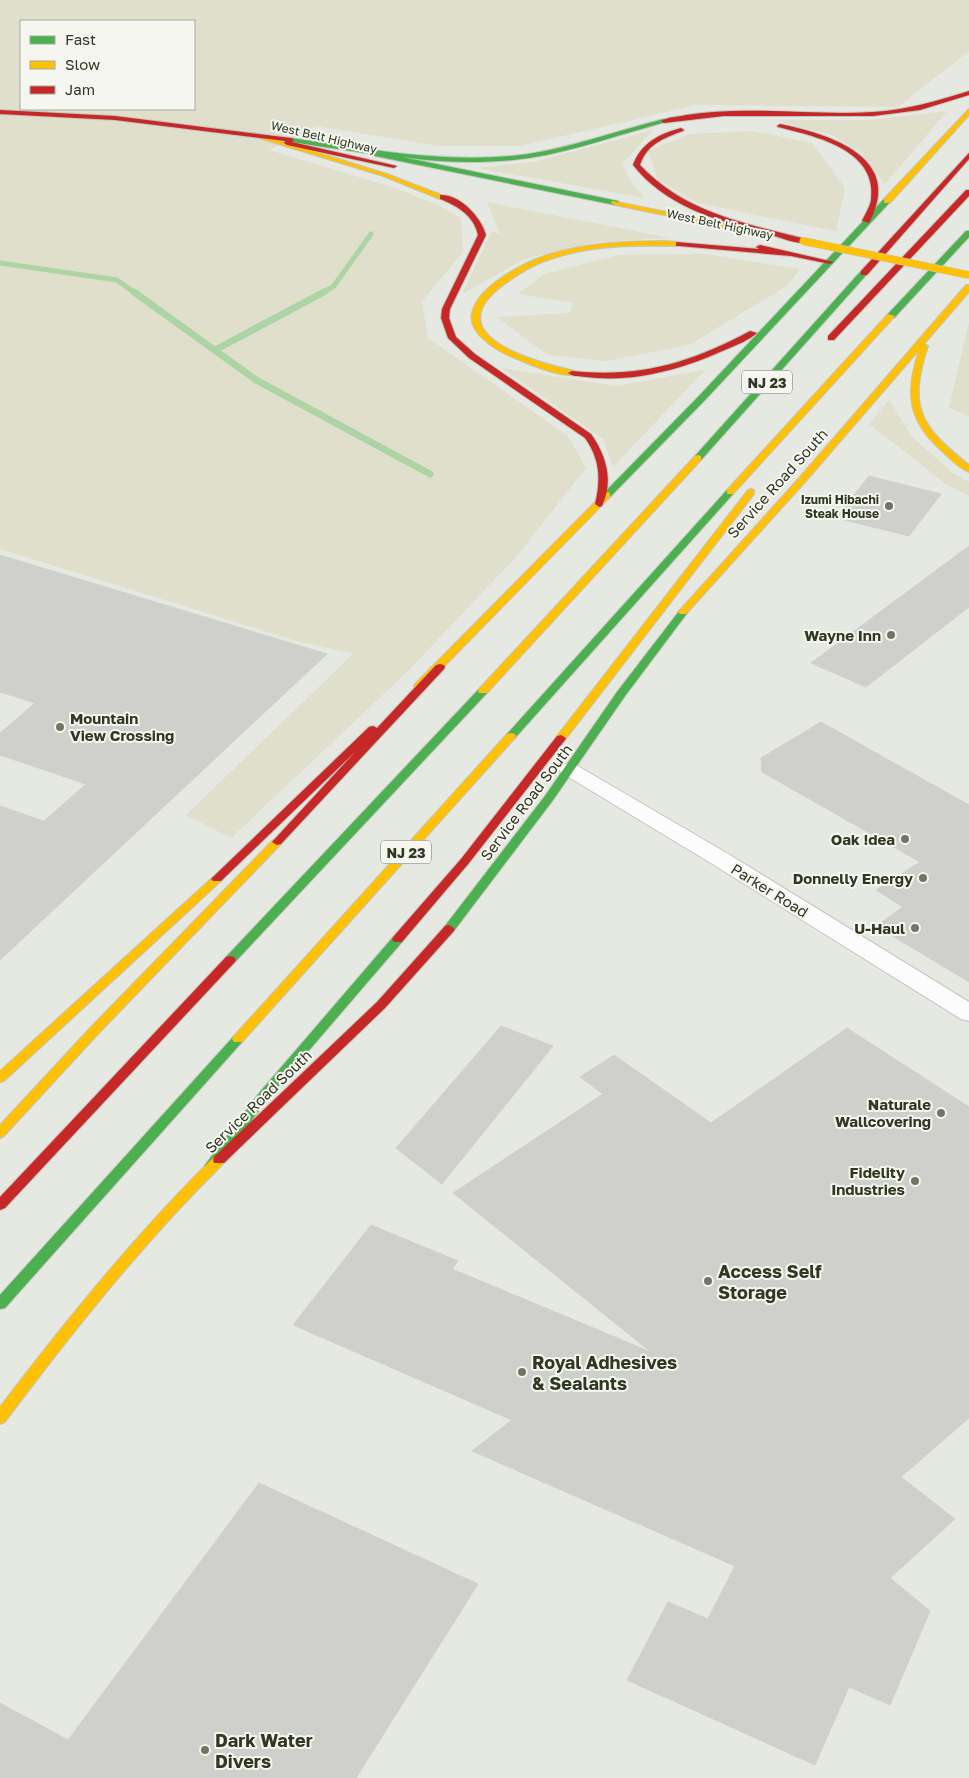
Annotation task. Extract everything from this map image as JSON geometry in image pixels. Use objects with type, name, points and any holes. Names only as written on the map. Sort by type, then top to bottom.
[{"type":"main road","points":[[291,140],[444,158],[508,159],[545,153],[691,115],[746,112],[887,114],[931,107],[969,93]]},
{"type":"main road","points":[[0,1133],[95,1030],[322,796],[440,667],[792,303],[969,111]]},
{"type":"main road","points":[[0,112],[115,118],[261,137],[428,190],[463,207],[482,226],[482,235],[446,308],[445,318],[452,338],[472,356],[588,436],[599,448],[604,463],[604,490],[599,504]]},
{"type":"main road","points":[[803,241],[718,215],[668,195],[648,182],[640,173],[636,165],[638,157],[648,144],[667,134],[689,127],[715,124],[766,124],[805,130],[823,136],[861,158],[873,177],[874,197],[872,207],[869,216],[856,235]]},
{"type":"main road","name":"West Belt Highway","points":[[261,137],[357,150],[969,276]]},
{"type":"main road","name":"West Belt Highway","points":[[261,137],[618,216]]},
{"type":"main road","name":"NJ 23","points":[[0,1205],[562,607],[969,155]]},
{"type":"main road","points":[[825,344],[969,192]]},
{"type":"main road","name":"NJ 23","points":[[0,1304],[813,400],[969,233]]},
{"type":"main road","name":"West Belt Highway","points":[[704,235],[969,292]]},
{"type":"main road","points":[[790,254],[667,242],[616,244],[574,251],[537,262],[506,277],[486,293],[480,301],[476,318],[477,326],[486,338],[512,356],[543,367],[573,373],[621,375],[666,370],[706,358],[741,340],[792,303]]},
{"type":"main road","points":[[969,287],[936,324],[921,353],[913,374],[911,389],[913,405],[932,437],[969,469]]},
{"type":"main road","name":"Service Road South","points":[[210,1168],[382,1005],[442,938],[570,769],[621,694],[691,601],[843,433],[936,324]]},
{"type":"main road","points":[[767,470],[813,400]]},
{"type":"main road","points":[[0,1418],[81,1310],[119,1265],[210,1168],[264,1095],[465,861],[756,486]]},
{"type":"main road","points":[[562,607],[679,496]]},
{"type":"main road","points":[[0,1078],[236,861],[308,789],[440,667]]},
{"type":"main road","points":[[0,1061],[68,1014]]},
{"type":"street","name":"Parker Road","points":[[570,769],[714,855],[969,1013]]},
{"type":"green space","points":[[0,0],[969,0],[969,51],[898,107],[696,105],[520,146],[439,146],[316,126],[269,150],[395,188],[438,205],[461,218],[463,252],[422,301],[428,338],[568,436],[586,468],[516,557],[409,670],[231,838],[186,815],[354,653],[300,642],[0,549]]},
{"type":"green space","points":[[947,111],[885,184],[861,152],[832,135],[774,120],[870,120]]},
{"type":"green space","points":[[653,130],[622,164],[631,182],[645,198],[477,168],[534,162]]},
{"type":"green space","points":[[753,131],[812,143],[845,188],[836,231],[698,203],[658,180],[648,151],[690,134]]},
{"type":"green space","points":[[487,202],[670,238],[597,242],[524,259],[462,294],[492,231],[500,234]]},
{"type":"green space","points":[[705,254],[800,269],[787,286],[689,345],[606,361],[548,355],[497,317],[570,313],[573,303],[518,294],[544,274],[619,255]]},
{"type":"green space","points":[[969,322],[969,416],[949,408]]},
{"type":"green space","points":[[501,368],[617,386],[705,370],[613,467],[603,439]]},
{"type":"green space","points":[[889,400],[912,437],[954,474],[969,482],[969,496],[946,484],[869,424]]},
{"type":"building","name":"Izumi Hibachi Steak House","points":[[869,476],[941,494],[909,536],[836,518]]},
{"type":"building","name":"Wayne Inn","points":[[969,546],[969,607],[866,687],[811,663]]},
{"type":"building","name":"Mountain View Crossing","points":[[0,555],[327,654],[0,960],[0,806],[44,821],[86,784],[0,755],[0,733],[35,703],[0,692]]},
{"type":"building","points":[[821,722],[969,805],[969,982],[876,926],[903,907],[876,890],[920,862],[762,772],[761,758]]},
{"type":"building","points":[[501,1026],[553,1046],[442,1184],[396,1148]]},
{"type":"building","points":[[847,1028],[969,1107],[969,1418],[901,1477],[955,1519],[890,1578],[930,1611],[890,1705],[849,1687],[815,1765],[627,1680],[668,1602],[708,1619],[735,1566],[472,1451],[512,1420],[293,1325],[371,1225],[458,1261],[452,1269],[651,1352],[453,1193],[603,1094],[580,1077],[614,1055],[711,1123]]},
{"type":"building","points":[[259,1483],[478,1584],[356,1778],[0,1778],[0,1703],[68,1740]]},
{"type":"waterway","points":[[321,293],[333,287],[371,234]]},
{"type":"waterway","points":[[0,263],[117,280],[135,293]]},
{"type":"waterway","points":[[134,292],[256,380],[430,474]]},
{"type":"waterway","points":[[215,350],[324,292]]},
{"type":"traffic: fast","points":[[291,140],[380,153],[439,159],[499,159],[528,156],[563,149],[664,121]]},
{"type":"traffic: fast","points":[[375,154],[615,203]]},
{"type":"traffic: fast","points":[[607,495],[702,398],[887,201]]},
{"type":"traffic: fast","points":[[891,316],[969,233]]},
{"type":"traffic: fast","points":[[698,458],[864,273]]},
{"type":"traffic: fast","points":[[511,736],[730,492]]},
{"type":"traffic: fast","points":[[449,929],[549,798],[621,694],[683,612]]},
{"type":"traffic: fast","points":[[230,960],[483,691]]},
{"type":"traffic: fast","points":[[210,1168],[264,1095],[398,939]]},
{"type":"traffic: fast","points":[[0,1304],[238,1039]]},
{"type":"traffic: slow","points":[[887,201],[969,111]]},
{"type":"traffic: slow","points":[[261,137],[385,175],[443,197]]},
{"type":"traffic: slow","points":[[615,203],[757,232]]},
{"type":"traffic: slow","points":[[803,241],[969,275]]},
{"type":"traffic: slow","points":[[572,373],[531,362],[510,354],[492,343],[479,330],[475,315],[483,298],[504,280],[517,272],[558,254],[618,244],[679,244]]},
{"type":"traffic: slow","points":[[683,612],[803,479],[969,287]]},
{"type":"traffic: slow","points":[[730,492],[891,316]]},
{"type":"traffic: slow","points":[[924,346],[914,386],[915,403],[919,417],[926,430],[938,443],[969,469]]},
{"type":"traffic: slow","points":[[483,691],[698,458]]},
{"type":"traffic: slow","points":[[561,738],[751,492]]},
{"type":"traffic: slow","points":[[419,686],[607,495]]},
{"type":"traffic: slow","points":[[238,1039],[511,736]]},
{"type":"traffic: slow","points":[[0,1133],[95,1030],[277,842]]},
{"type":"traffic: slow","points":[[0,1078],[217,879]]},
{"type":"traffic: slow","points":[[0,1418],[104,1284],[160,1220],[219,1160]]},
{"type":"traffic: jam","points":[[664,121],[724,114],[873,114],[920,108],[969,93]]},
{"type":"traffic: jam","points":[[0,112],[115,118],[291,140]]},
{"type":"traffic: jam","points":[[780,126],[828,139],[858,156],[868,168],[874,182],[875,199],[866,221]]},
{"type":"traffic: jam","points":[[681,130],[653,142],[639,157],[636,165],[652,182],[670,195],[712,215],[803,241]]},
{"type":"traffic: jam","points":[[287,143],[394,166]]},
{"type":"traffic: jam","points":[[864,273],[969,155]]},
{"type":"traffic: jam","points":[[831,338],[969,192]]},
{"type":"traffic: jam","points":[[443,197],[456,203],[468,212],[477,222],[482,235],[446,309],[445,318],[452,338],[472,356],[588,436],[598,452],[603,468],[604,476],[599,504]]},
{"type":"traffic: jam","points":[[679,244],[790,254]]},
{"type":"traffic: jam","points":[[760,247],[830,262]]},
{"type":"traffic: jam","points":[[572,373],[620,376],[666,369],[711,354],[753,333]]},
{"type":"traffic: jam","points":[[277,842],[440,667]]},
{"type":"traffic: jam","points":[[217,879],[373,729]]},
{"type":"traffic: jam","points":[[398,939],[465,861],[561,738]]},
{"type":"traffic: jam","points":[[219,1160],[381,1005],[449,929]]},
{"type":"traffic: jam","points":[[0,1205],[230,960]]},
{"type":"place","name":"Izumi Hibachi Steak House","points":[[889,506]]},
{"type":"place","name":"Wayne Inn","points":[[891,635]]},
{"type":"place","name":"Mountain View Crossing","points":[[60,727]]},
{"type":"place","name":"Oak !dea","points":[[905,839]]},
{"type":"place","name":"Donnelly Energy","points":[[923,878]]},
{"type":"place","name":"U-Haul","points":[[915,928]]},
{"type":"place","name":"Naturale Wallcovering","points":[[941,1113]]},
{"type":"place","name":"Fidelity Industries","points":[[915,1181]]},
{"type":"place","name":"Access Self Storage","points":[[708,1281]]},
{"type":"place","name":"Royal Adhesives & Sealants","points":[[522,1372]]},
{"type":"place","name":"Dark Water Divers","points":[[205,1750]]}]
